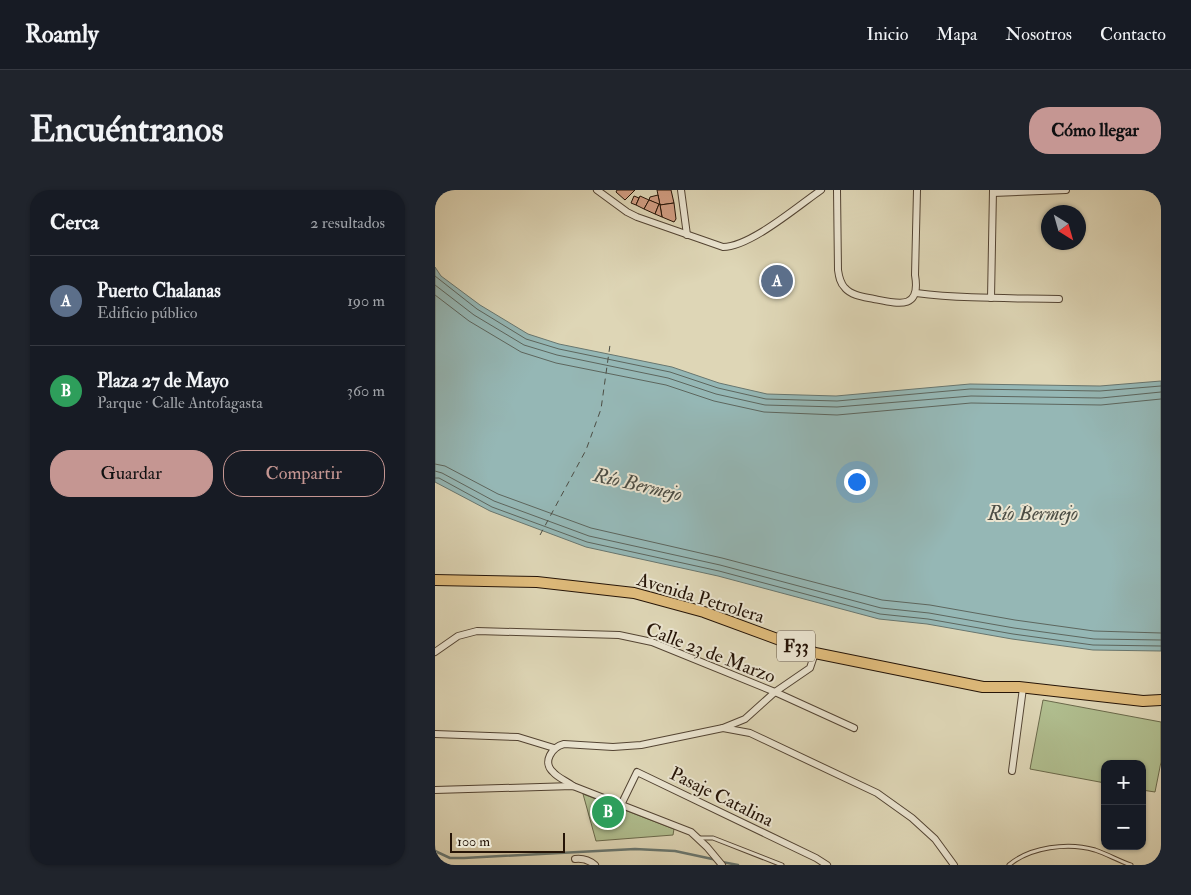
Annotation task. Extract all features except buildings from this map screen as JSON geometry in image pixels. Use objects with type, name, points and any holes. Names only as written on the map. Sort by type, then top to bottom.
[{"type":"highway","name":"Avenida Petrolera","points":[[435,580],[537,582],[634,593],[704,612],[815,653],[983,688],[1023,688],[1143,701],[1161,700]]},
{"type":"street","points":[[597,190],[627,212],[723,247],[739,244],[765,229],[821,190]]},
{"type":"street","points":[[681,190],[687,235]]},
{"type":"street","points":[[837,190],[838,270],[843,287],[862,296],[899,303],[907,302],[916,293],[917,190]]},
{"type":"street","points":[[991,298],[993,192],[1066,190]]},
{"type":"street","points":[[916,293],[943,296],[1059,299]]},
{"type":"street","name":"Calle 23 de Marzo","points":[[435,652],[458,636],[477,631],[619,635],[652,642],[683,654],[775,692],[854,728]]},
{"type":"street","points":[[722,865],[691,832],[573,786],[551,769],[549,758],[554,748],[563,744],[613,747],[641,745],[723,728],[745,719],[775,692],[810,668],[815,653]]},
{"type":"street","points":[[1012,772],[1023,688]]},
{"type":"street","points":[[723,728],[750,733],[877,793],[912,818],[929,834],[954,865]]},
{"type":"street","points":[[435,734],[519,737],[554,748]]},
{"type":"street","name":"Pasaje Catalina","points":[[621,805],[637,772],[827,865]]},
{"type":"street","points":[[435,790],[573,786]]},
{"type":"street","points":[[575,859],[581,858],[595,865]]},
{"type":"lane","points":[[697,838],[713,838],[782,865]]},
{"type":"lane","points":[[1009,865],[1029,852],[1049,848],[1077,847],[1095,850],[1131,865]]},
{"type":"green space","points":[[1043,700],[1161,722],[1161,762],[1155,792],[1146,791],[1146,760],[1101,760],[1101,782],[1030,769]]},
{"type":"green space","points":[[583,794],[674,829],[673,835],[596,841]]},
{"type":"water","name":"Río Bermejo","points":[[435,267],[441,276],[480,305],[528,334],[559,344],[672,367],[719,383],[767,394],[836,396],[970,384],[1100,386],[1161,381],[1161,651],[1093,650],[1012,639],[927,624],[879,619],[718,576],[586,547],[490,511],[435,482]]},
{"type":"waterway","points":[[435,851],[450,858],[464,858],[635,849],[675,851],[717,860]]},
{"type":"waterway","points":[[722,862],[738,865]]},
{"type":"ferry route","points":[[540,535],[586,450],[601,409],[610,345]]},
{"type":"place","name":"Puerto Chalanas","points":[[777,281]]},
{"type":"place","name":"Plaza 27 de Mayo","points":[[608,812]]}]
